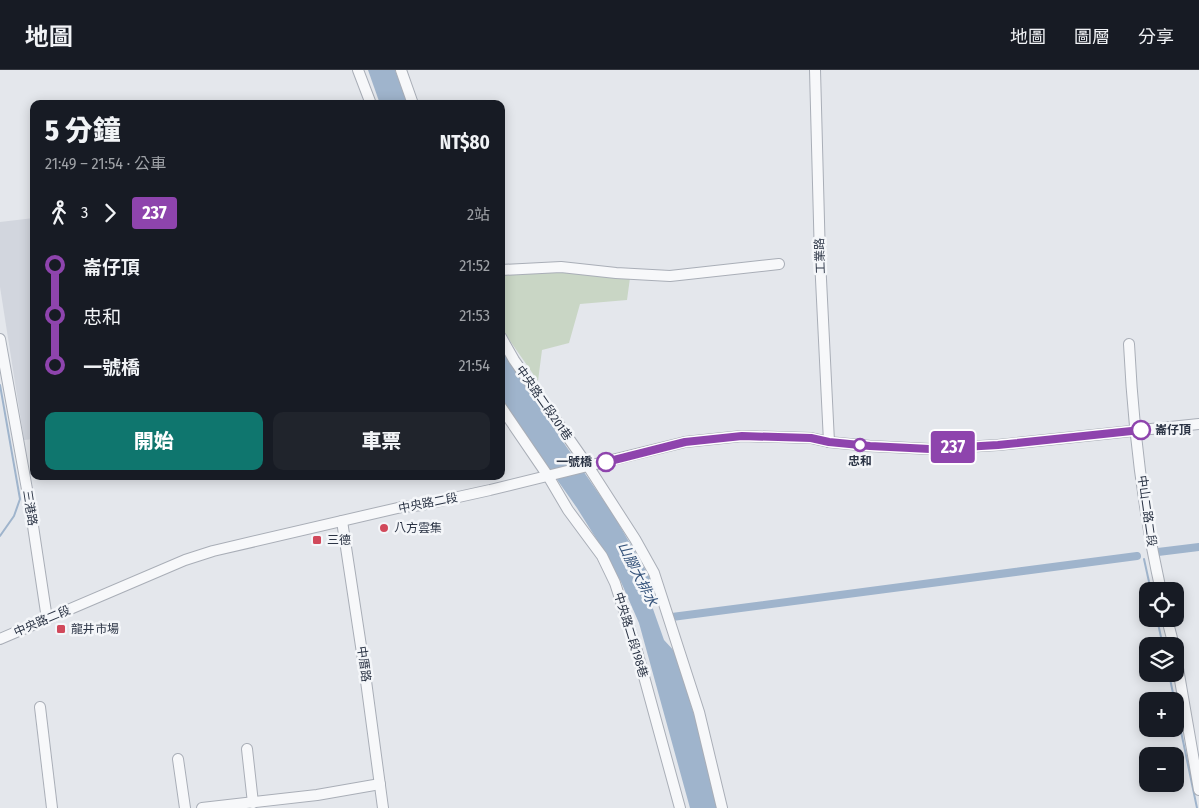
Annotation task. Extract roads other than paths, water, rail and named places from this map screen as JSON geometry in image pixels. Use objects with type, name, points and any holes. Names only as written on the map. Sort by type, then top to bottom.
[{"type":"street","points":[[358,70],[370,100]]},
{"type":"street","points":[[401,70],[412,100]]},
{"type":"street","name":"工業路","points":[[815,70],[820,260],[829,442]]},
{"type":"street","points":[[505,270],[561,266],[616,273],[670,276],[779,264]]},
{"type":"street","name":"三港路","points":[[0,339],[4,378],[30,506],[47,619]]},
{"type":"street","name":"中央路二段201巷","points":[[505,344],[636,539],[654,573],[699,712],[722,808]]},
{"type":"street","name":"中山二路二段","points":[[1129,344],[1136,430],[1152,553],[1159,582]]},
{"type":"street","name":"中央路二段198巷","points":[[505,414],[548,476],[568,510],[602,556],[615,583],[637,651],[680,808]]},
{"type":"street","name":"中央路二段","points":[[0,639],[199,555],[253,540],[402,507],[464,496],[685,442],[742,436],[811,438],[829,442],[870,446],[946,448],[998,445],[1199,424]]},
{"type":"street","name":"中厝路","points":[[342,521],[384,808]]},
{"type":"street","points":[[1180,682],[1199,790]]},
{"type":"street","points":[[40,707],[52,808]]},
{"type":"street","points":[[247,749],[253,803]]},
{"type":"street","points":[[178,758],[185,808]]},
{"type":"street","points":[[202,808],[317,795],[380,784]]},
{"type":"water","points":[[368,70],[395,70],[406,100],[379,100]]},
{"type":"water","name":"山腳大排水","points":[[505,352],[550,423],[613,514],[650,578],[647,592],[664,640],[676,653],[699,732],[717,808],[690,808],[639,623],[621,582],[577,508],[505,404]]},
{"type":"waterway","points":[[0,385],[20,499],[14,516],[0,536]]},
{"type":"waterway","points":[[1158,552],[1199,547]]},
{"type":"waterway","points":[[672,617],[1137,556]]},
{"type":"waterway","points":[[1144,559],[1149,582]]},
{"type":"waterway","points":[[1159,627],[1161,637]]},
{"type":"waterway","points":[[1171,682],[1197,808]]},
{"type":"place","name":"崙仔頂","points":[[1141,430]]},
{"type":"place","name":"忠和","points":[[860,445]]},
{"type":"place","name":"一號橋","points":[[606,462]]},
{"type":"place","name":"八方雲集","points":[[384,528]]},
{"type":"place","name":"三德","points":[[317,540]]},
{"type":"place","name":"龍井市場","points":[[61,629]]}]
